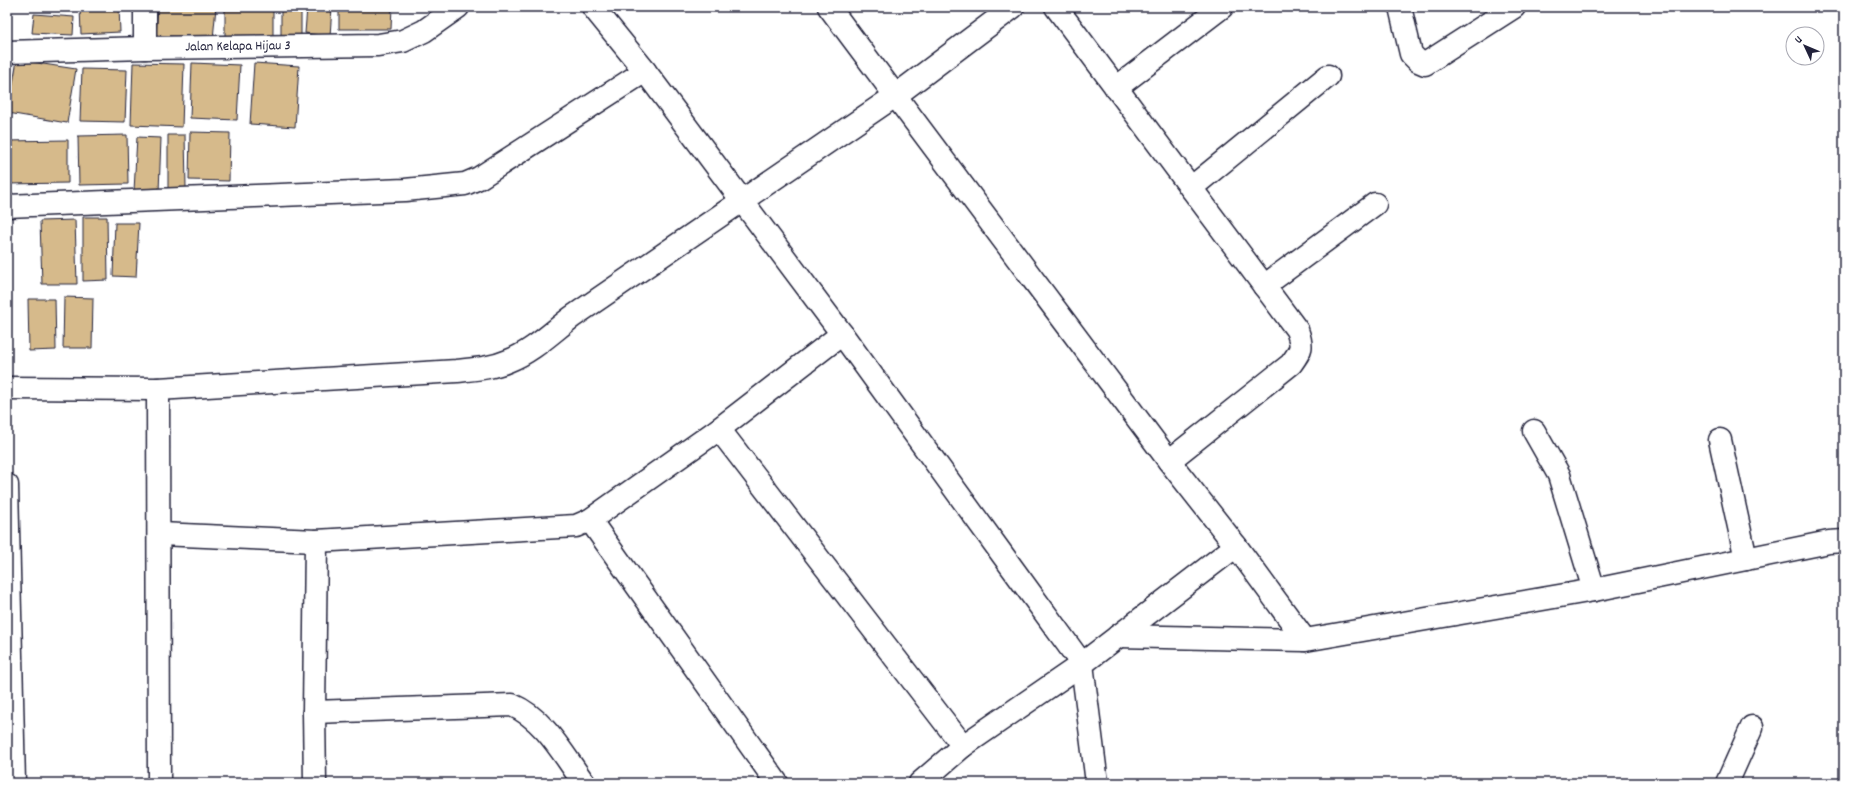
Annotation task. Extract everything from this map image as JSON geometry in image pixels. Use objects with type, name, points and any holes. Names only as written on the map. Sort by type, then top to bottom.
[{"type":"street","points":[[145,7],[145,48]]},
{"type":"street","name":"Jalan Kelapa Hijau 3","points":[[7,52],[145,48],[378,45],[403,41],[424,31],[458,7]]},
{"type":"street","points":[[593,7],[645,71],[842,334],[1082,664],[1097,783]]},
{"type":"street","points":[[829,7],[1169,462],[1236,546],[1305,640]]},
{"type":"street","points":[[7,388],[158,389],[457,371],[486,368],[509,361],[530,349],[572,318],[896,96],[1012,7]]},
{"type":"street","points":[[1056,7],[1297,330],[1302,344],[1300,352],[1292,364],[1169,462]]},
{"type":"street","points":[[1116,88],[1222,7]]},
{"type":"street","points":[[1400,7],[1411,54],[1418,61],[1425,64],[1514,7]]},
{"type":"street","points":[[7,206],[406,190],[465,184],[479,178],[645,71]]},
{"type":"street","points":[[1191,188],[1328,76]]},
{"type":"street","points":[[1264,286],[1375,204]]},
{"type":"street","points":[[160,534],[316,541],[576,526],[590,520],[719,429],[842,334]]},
{"type":"street","points":[[158,389],[160,534],[160,783]]},
{"type":"street","points":[[719,429],[963,746]]},
{"type":"street","points":[[1534,431],[1559,475],[1594,590]]},
{"type":"street","points":[[1720,440],[1746,560]]},
{"type":"street","points":[[7,485],[14,783]]},
{"type":"street","points":[[590,520],[777,783]]},
{"type":"street","points":[[315,783],[314,712],[316,541]]},
{"type":"street","points":[[1118,636],[1305,640],[1594,590],[1829,542],[1844,541]]},
{"type":"street","points":[[920,783],[963,746],[1082,664],[1236,546]]},
{"type":"street","points":[[314,712],[500,704],[512,705],[536,720],[584,783]]},
{"type":"street","points":[[1727,783],[1752,727]]},
{"type":"building","points":[[12,7],[67,7],[12,8]]},
{"type":"building","points":[[80,7],[119,7],[120,32],[81,34]]},
{"type":"building","points":[[158,7],[216,7],[213,39],[156,35]]},
{"type":"building","points":[[225,7],[273,7],[273,40],[225,40]]},
{"type":"building","points":[[281,7],[301,7],[301,41],[281,41]]},
{"type":"building","points":[[307,7],[332,7],[330,36],[305,33]]},
{"type":"building","points":[[339,7],[392,7],[391,29],[339,29]]},
{"type":"building","points":[[34,14],[74,17],[73,35],[32,33]]},
{"type":"building","points":[[17,60],[76,69],[67,123],[8,113]]},
{"type":"building","points":[[133,63],[184,64],[182,127],[131,125]]},
{"type":"building","points":[[192,63],[240,65],[237,120],[190,118]]},
{"type":"building","points":[[254,63],[299,66],[295,127],[250,124]]},
{"type":"building","points":[[82,69],[127,70],[125,122],[80,121]]},
{"type":"building","points":[[190,132],[230,133],[229,181],[189,180]]},
{"type":"building","points":[[127,135],[128,184],[79,185],[78,136]]},
{"type":"building","points":[[168,135],[185,135],[186,188],[168,189]]},
{"type":"building","points":[[137,137],[161,138],[159,192],[134,191]]},
{"type":"building","points":[[68,140],[68,183],[7,184],[7,141]]},
{"type":"building","points":[[83,217],[107,217],[108,280],[83,281]]},
{"type":"building","points":[[75,220],[77,284],[42,284],[40,221]]},
{"type":"building","points":[[115,223],[139,223],[136,277],[113,276]]},
{"type":"building","points":[[64,297],[93,298],[92,348],[63,348]]},
{"type":"building","points":[[28,299],[55,299],[56,350],[29,351]]}]
